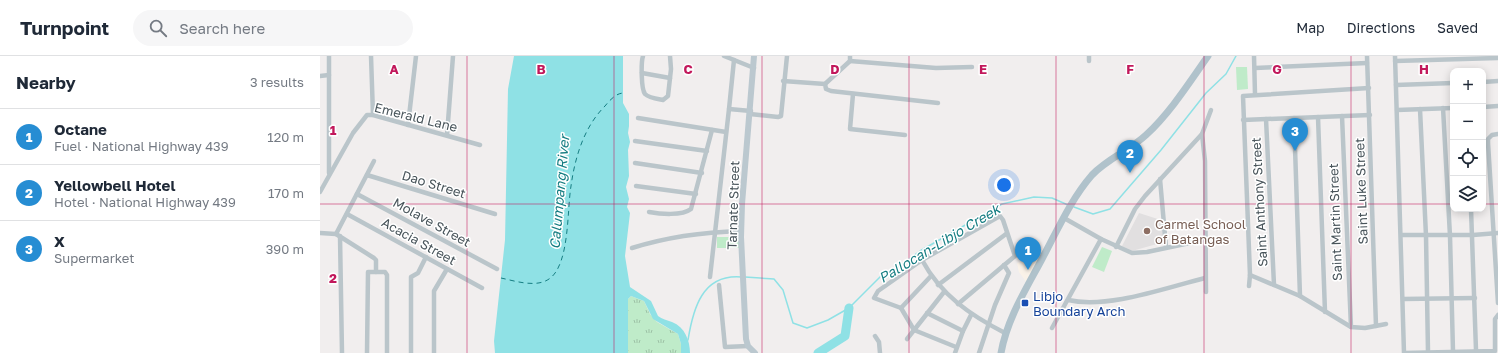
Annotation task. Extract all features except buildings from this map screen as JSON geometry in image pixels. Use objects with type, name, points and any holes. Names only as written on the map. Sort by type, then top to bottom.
[{"type":"main road","points":[[1000,353],[1005,333],[1027,287],[1076,198],[1093,174],[1134,145],[1162,118],[1208,56]]},
{"type":"street","points":[[329,56],[329,174]]},
{"type":"street","points":[[371,56],[373,115]]},
{"type":"street","points":[[408,124],[416,56]]},
{"type":"street","points":[[447,135],[453,56]]},
{"type":"street","points":[[643,56],[642,73],[644,93],[663,100],[668,96],[670,78],[669,56]]},
{"type":"street","points":[[724,56],[754,68]]},
{"type":"street","name":"Tarnate Street","points":[[748,346],[743,286],[741,231],[754,56]]},
{"type":"street","points":[[729,109],[780,117],[783,80],[787,56]]},
{"type":"street","points":[[1254,56],[1255,94]]},
{"type":"street","name":"Saint Luke Street","points":[[1367,56],[1376,326]]},
{"type":"street","points":[[1498,58],[1395,59],[1402,235],[1404,352],[1495,350],[1495,319],[1498,315]]},
{"type":"street","points":[[825,84],[850,59],[936,68],[972,67]]},
{"type":"street","points":[[710,277],[734,60]]},
{"type":"street","points":[[1255,68],[1367,63]]},
{"type":"street","points":[[642,73],[670,78]]},
{"type":"street","points":[[320,76],[329,76]]},
{"type":"street","points":[[783,80],[825,84]]},
{"type":"street","points":[[1486,82],[1498,82]]},
{"type":"street","points":[[1396,85],[1450,83]]},
{"type":"street","points":[[825,84],[827,90],[938,103]]},
{"type":"street","points":[[1249,286],[1250,275],[1243,120],[1244,96],[1255,94],[1369,88]]},
{"type":"street","points":[[853,94],[850,129],[905,135]]},
{"type":"street","points":[[1486,106],[1498,106]]},
{"type":"street","points":[[1443,108],[1450,236],[1453,351]]},
{"type":"street","points":[[1397,110],[1450,108]]},
{"type":"street","points":[[1420,109],[1426,236],[1428,352]]},
{"type":"street","points":[[1116,247],[1135,209],[1160,179],[1202,134],[1211,110]]},
{"type":"street","name":"Emerald Lane","points":[[320,192],[329,174],[362,120],[367,115],[373,115],[408,124],[480,145]]},
{"type":"street","points":[[1243,120],[1370,115]]},
{"type":"street","name":"Saint Martin Street","points":[[1342,116],[1351,327]]},
{"type":"street","points":[[1318,117],[1325,312]]},
{"type":"street","points":[[638,118],[726,132]]},
{"type":"street","points":[[1294,118],[1300,296]]},
{"type":"street","name":"Saint Anthony Street","points":[[1266,119],[1274,285]]},
{"type":"street","points":[[650,212],[665,214],[690,211],[702,173],[712,130]]},
{"type":"street","points":[[1202,134],[1205,161],[1204,240],[1206,292]]},
{"type":"street","points":[[1498,134],[1492,135],[1488,138],[1496,233],[1498,303]]},
{"type":"street","points":[[635,141],[707,151]]},
{"type":"street","points":[[342,353],[338,235],[374,161]]},
{"type":"street","points":[[635,163],[702,173]]},
{"type":"street","name":"Dao Street","points":[[367,175],[495,214]]},
{"type":"street","points":[[1160,179],[1166,247]]},
{"type":"street","points":[[636,186],[696,194]]},
{"type":"street","name":"Molave Street","points":[[357,194],[497,269]]},
{"type":"street","points":[[1472,212],[1476,350]]},
{"type":"street","name":"Acacia Street","points":[[347,214],[482,288]]},
{"type":"street","points":[[1066,215],[1101,239],[1116,247],[1138,253],[1204,240]]},
{"type":"street","points":[[956,347],[914,330],[901,308],[874,298],[878,291],[922,260],[1000,216],[1003,220],[1006,234],[1015,256],[958,304]]},
{"type":"street","points":[[632,248],[652,242],[714,232],[741,231]]},
{"type":"street","points":[[320,233],[338,235],[375,259],[376,272]]},
{"type":"street","points":[[1402,235],[1450,236],[1496,233]]},
{"type":"street","points":[[938,285],[1006,234]]},
{"type":"street","points":[[1052,328],[1101,239]]},
{"type":"street","points":[[411,353],[412,277],[418,273],[426,257]]},
{"type":"street","points":[[922,260],[930,276],[944,292],[971,315],[1005,333]]},
{"type":"street","points":[[979,353],[1009,273],[1004,265]]},
{"type":"street","points":[[434,353],[434,291],[447,269]]},
{"type":"street","points":[[367,353],[366,273],[368,272],[385,272],[387,275],[386,353]]},
{"type":"street","points":[[1250,275],[1300,296],[1351,327],[1365,328],[1386,324]]},
{"type":"street","points":[[901,308],[930,276]]},
{"type":"street","points":[[1068,300],[1087,303],[1108,301],[1205,278]]},
{"type":"street","points":[[719,285],[725,353]]},
{"type":"street","points":[[907,339],[944,292]]},
{"type":"street","points":[[1403,299],[1475,298]]},
{"type":"street","points":[[927,313],[963,331]]},
{"type":"street","points":[[955,353],[956,347],[971,315]]},
{"type":"street","points":[[875,336],[879,342],[880,353]]},
{"type":"street","points":[[724,347],[748,346],[755,353]]},
{"type":"shaded area","name":"Carmel School of Batangas","points":[[1139,213],[1164,221],[1164,242],[1132,251],[1122,246]]},
{"type":"shaded area","points":[[1039,257],[1027,283],[1019,272],[1017,263]]},
{"type":"green space","points":[[1236,67],[1247,67],[1248,89],[1237,90]]},
{"type":"green space","points":[[717,237],[739,237],[739,248],[717,248]]},
{"type":"green space","points":[[1102,247],[1112,251],[1104,272],[1092,267]]},
{"type":"green space","points":[[631,296],[644,301],[650,314],[657,322],[678,334],[681,344],[681,353],[628,353],[628,299]]},
{"type":"water","name":"Calumpang River","points":[[514,56],[623,56],[623,103],[629,114],[628,133],[630,142],[628,150],[629,176],[626,187],[629,199],[627,207],[630,213],[625,256],[630,287],[651,301],[658,316],[677,324],[680,327],[688,339],[690,353],[681,353],[681,344],[678,334],[653,319],[644,301],[631,296],[628,299],[628,353],[495,353],[494,341],[505,240],[508,89]]},
{"type":"waterway","name":"Pallocan-Libjo Creek","points":[[1074,207],[1093,214],[1110,209],[1161,150],[1206,93],[1226,74],[1236,56]]},
{"type":"waterway","name":"Pallocan-Libjo Creek","points":[[745,277],[774,279],[783,290],[793,323],[807,328],[828,320],[849,308],[883,274],[897,268],[920,251],[1002,204],[1034,197],[1052,198],[1068,205]]},
{"type":"waterway","name":"Pallocan-Libjo Creek","points":[[688,340],[697,306],[708,287],[717,281],[741,277]]},
{"type":"waterway","points":[[818,353],[845,336],[849,308]]},
{"type":"ferry route","points":[[501,278],[525,283],[538,283],[549,279],[556,272],[561,262],[564,249],[573,175],[578,153],[591,123],[613,97],[624,93]]},
{"type":"place","name":"X","points":[[1295,151]]},
{"type":"place","name":"Yellowbell Hotel","points":[[1130,173]]},
{"type":"place","name":"Carmel School of Batangas","points":[[1147,231]]},
{"type":"place","name":"Octane","points":[[1028,270]]},
{"type":"place","name":"Libjo Boundary Arch","points":[[1025,303]]}]
